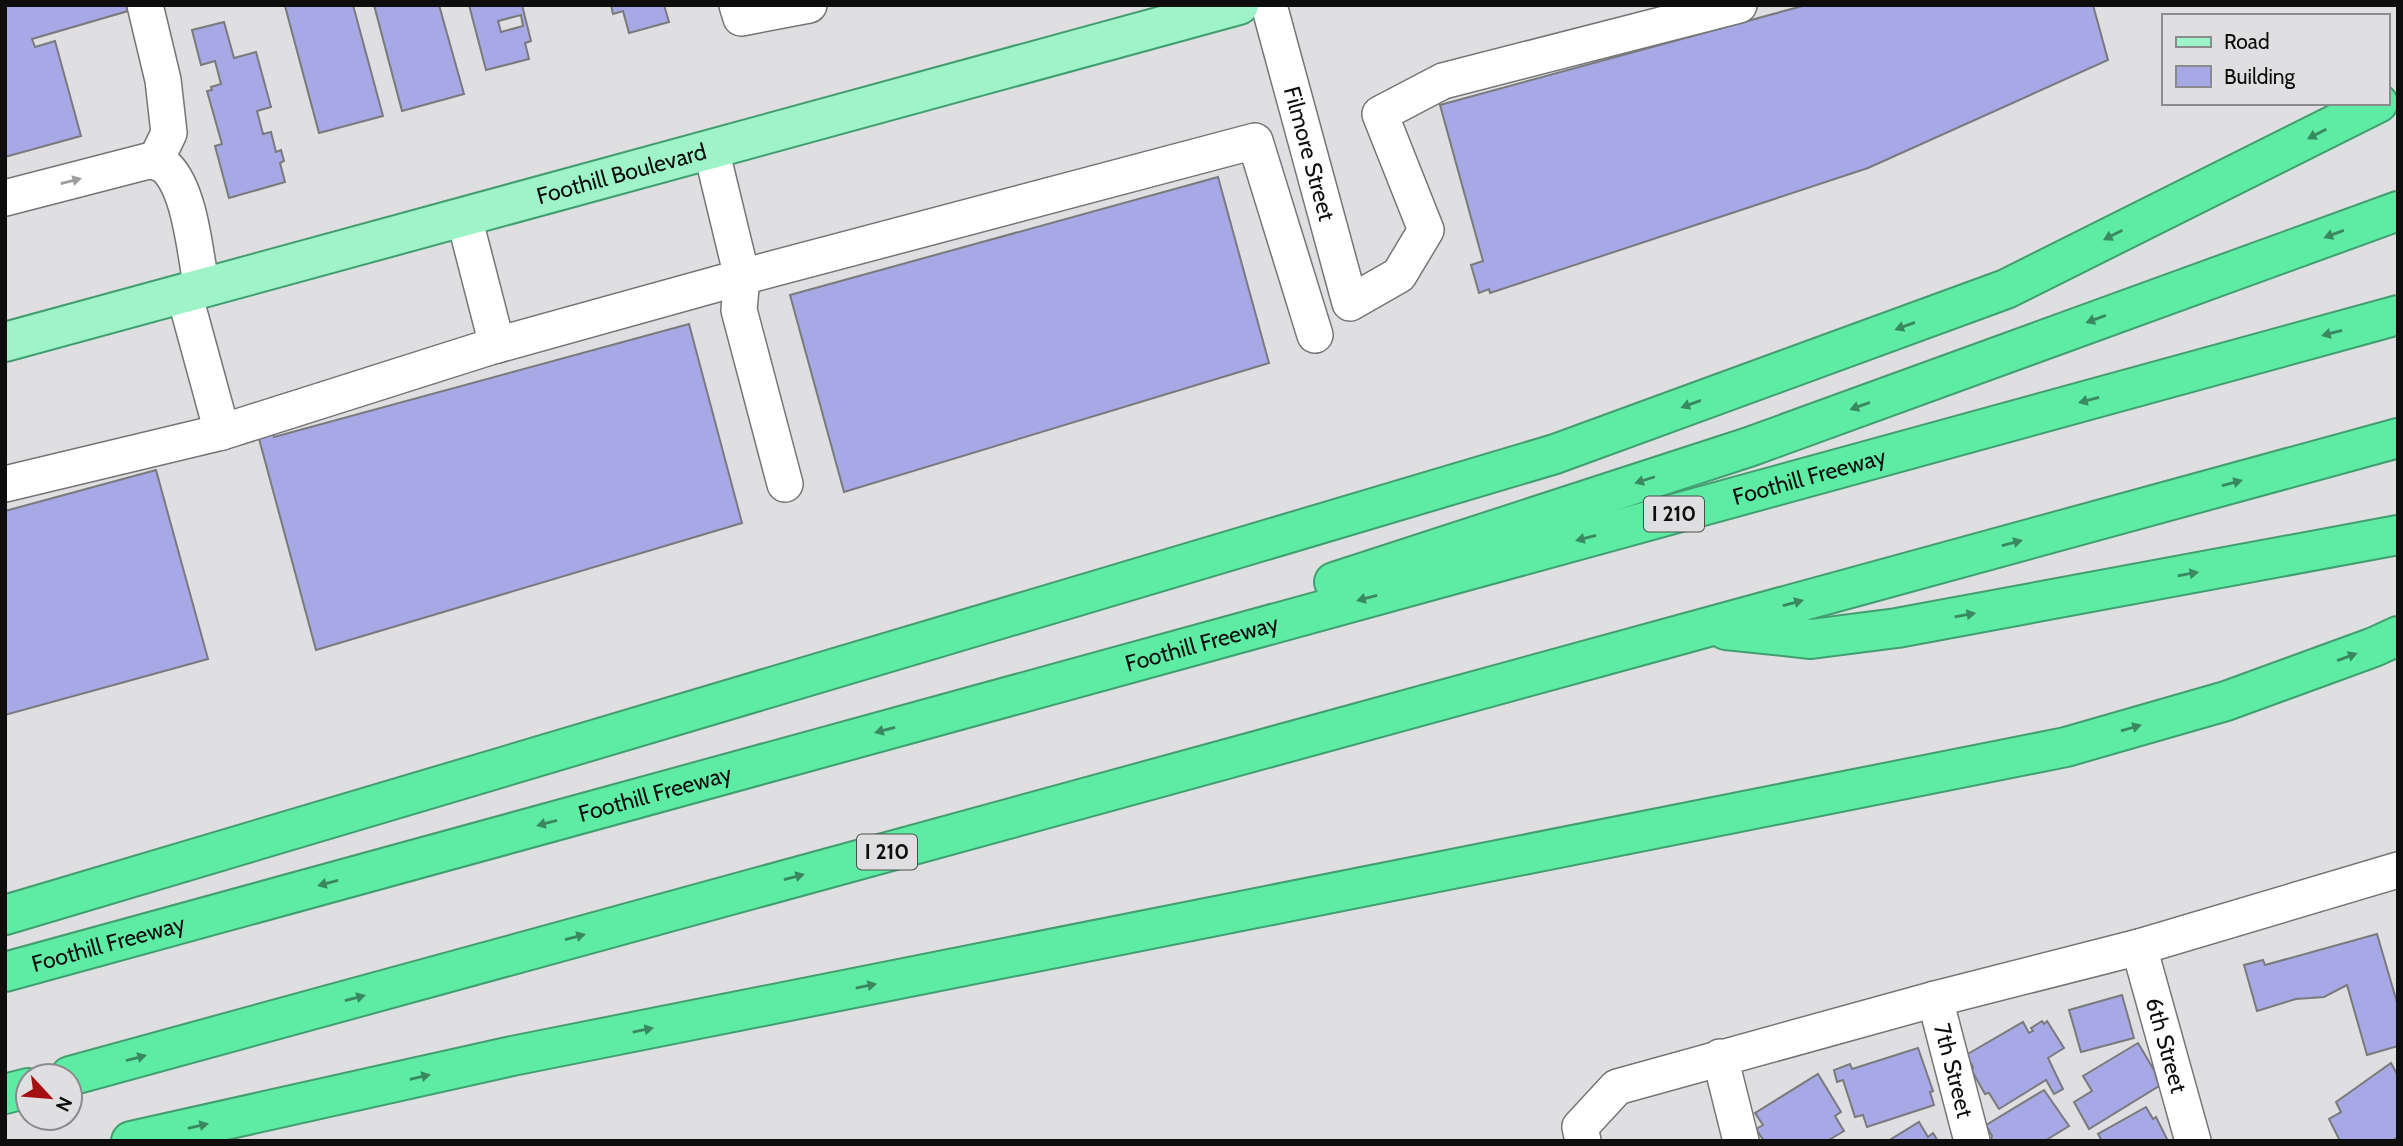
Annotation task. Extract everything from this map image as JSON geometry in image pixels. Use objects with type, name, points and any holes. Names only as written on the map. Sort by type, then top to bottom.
[{"type":"highway","points":[[5,915],[1555,454],[2006,289],[2374,105]]},
{"type":"highway","points":[[950,712],[1476,534],[1749,447],[2398,211]]},
{"type":"highway","name":"Foothill Freeway","points":[[5,972],[2398,315]]},
{"type":"highway","name":"I 210","points":[[84,1072],[2398,438]]},
{"type":"highway","points":[[1703,627],[1811,639],[1897,628],[2398,536]]},
{"type":"highway","points":[[131,1141],[512,1056],[2066,747],[2226,701],[2398,636]]},
{"type":"main road","name":"Foothill Boulevard","points":[[5,342],[1239,5]]},
{"type":"street","points":[[145,5],[163,80],[169,133],[155,162]]},
{"type":"street","points":[[737,5],[741,18],[809,5]]},
{"type":"street","name":"Filmore Street","points":[[1269,5],[1350,303],[1399,275],[1426,230],[1380,114],[1443,81],[1739,5]]},
{"type":"street","points":[[5,484],[222,432],[497,345],[741,277],[1255,141],[1315,335]]},
{"type":"street","points":[[711,149],[741,277],[739,310],[785,484]]},
{"type":"street","points":[[5,198],[152,160],[165,166],[180,187],[187,214],[193,291],[222,432]]},
{"type":"street","points":[[464,217],[497,345]]},
{"type":"street","points":[[1581,1134],[1617,1087],[1935,999],[2139,947],[2398,870]]},
{"type":"street","name":"6th Street","points":[[2139,947],[2193,1141]]},
{"type":"street","name":"7th Street","points":[[1935,999],[1972,1141]]},
{"type":"street","points":[[1720,1057],[1741,1141]]},
{"type":"building","points":[[5,5],[126,5],[128,11],[32,39],[35,47],[55,41],[81,136],[5,157]]},
{"type":"building","points":[[353,5],[383,116],[319,133],[285,6]]},
{"type":"building","points":[[374,5],[439,5],[464,94],[402,111]]},
{"type":"building","points":[[469,5],[522,5],[531,41],[525,43],[529,59],[486,70]],"holes":[[[521,15],[523,26],[501,32],[498,21]]]},
{"type":"building","points":[[611,5],[664,5],[669,22],[629,33],[623,11],[613,14]]},
{"type":"building","points":[[1806,5],[2093,5],[2108,60],[1868,168],[1490,293],[1489,289],[1479,293],[1471,265],[1483,261],[1440,105]]},
{"type":"building","points":[[224,22],[234,58],[256,52],[271,107],[257,111],[263,134],[271,132],[276,152],[281,150],[284,161],[280,163],[285,182],[229,198],[215,146],[222,144],[207,91],[221,84],[215,61],[201,65],[192,30]]},
{"type":"building","points":[[1218,177],[1269,363],[844,492],[790,295]]},
{"type":"building","points":[[689,324],[742,523],[316,650],[258,435],[273,431],[274,437]]},
{"type":"building","points":[[156,470],[208,659],[5,715],[5,511]]},
{"type":"building","points":[[2377,934],[2398,1006],[2398,1046],[2367,1055],[2347,985],[2324,997],[2296,999],[2257,1011],[2244,965],[2263,960],[2265,965]]},
{"type":"building","points":[[2122,995],[2134,1038],[2081,1052],[2069,1010]]},
{"type":"building","points":[[2042,1021],[2044,1024],[2047,1021],[2064,1048],[2048,1058],[2063,1089],[2054,1094],[2046,1080],[1999,1109],[1989,1093],[1985,1094],[1966,1055],[2023,1022],[2029,1033],[2033,1031],[2031,1028]]},
{"type":"building","points":[[2138,1043],[2154,1070],[2159,1086],[2089,1129],[2074,1102],[2092,1091],[2083,1076]]},
{"type":"building","points":[[1918,1048],[1933,1091],[1930,1092],[1934,1105],[1867,1127],[1863,1115],[1855,1117],[1843,1080],[1837,1082],[1834,1070],[1850,1064],[1852,1069]]},
{"type":"building","points":[[2391,1063],[2398,1076],[2398,1137],[2391,1141],[2340,1141],[2329,1119],[2341,1112],[2336,1102]]},
{"type":"building","points":[[1818,1074],[1841,1112],[1835,1116],[1844,1131],[1827,1141],[1764,1141],[1756,1129],[1763,1125],[1755,1113]]},
{"type":"building","points":[[2044,1090],[2069,1126],[2048,1139],[2049,1141],[1991,1141],[1992,1136],[1986,1125]]},
{"type":"building","points":[[2146,1107],[2153,1119],[2156,1117],[2167,1139],[2165,1141],[2102,1141],[2098,1134]]},
{"type":"building","points":[[1919,1122],[1928,1137],[1933,1133],[1938,1141],[1888,1141]]}]
